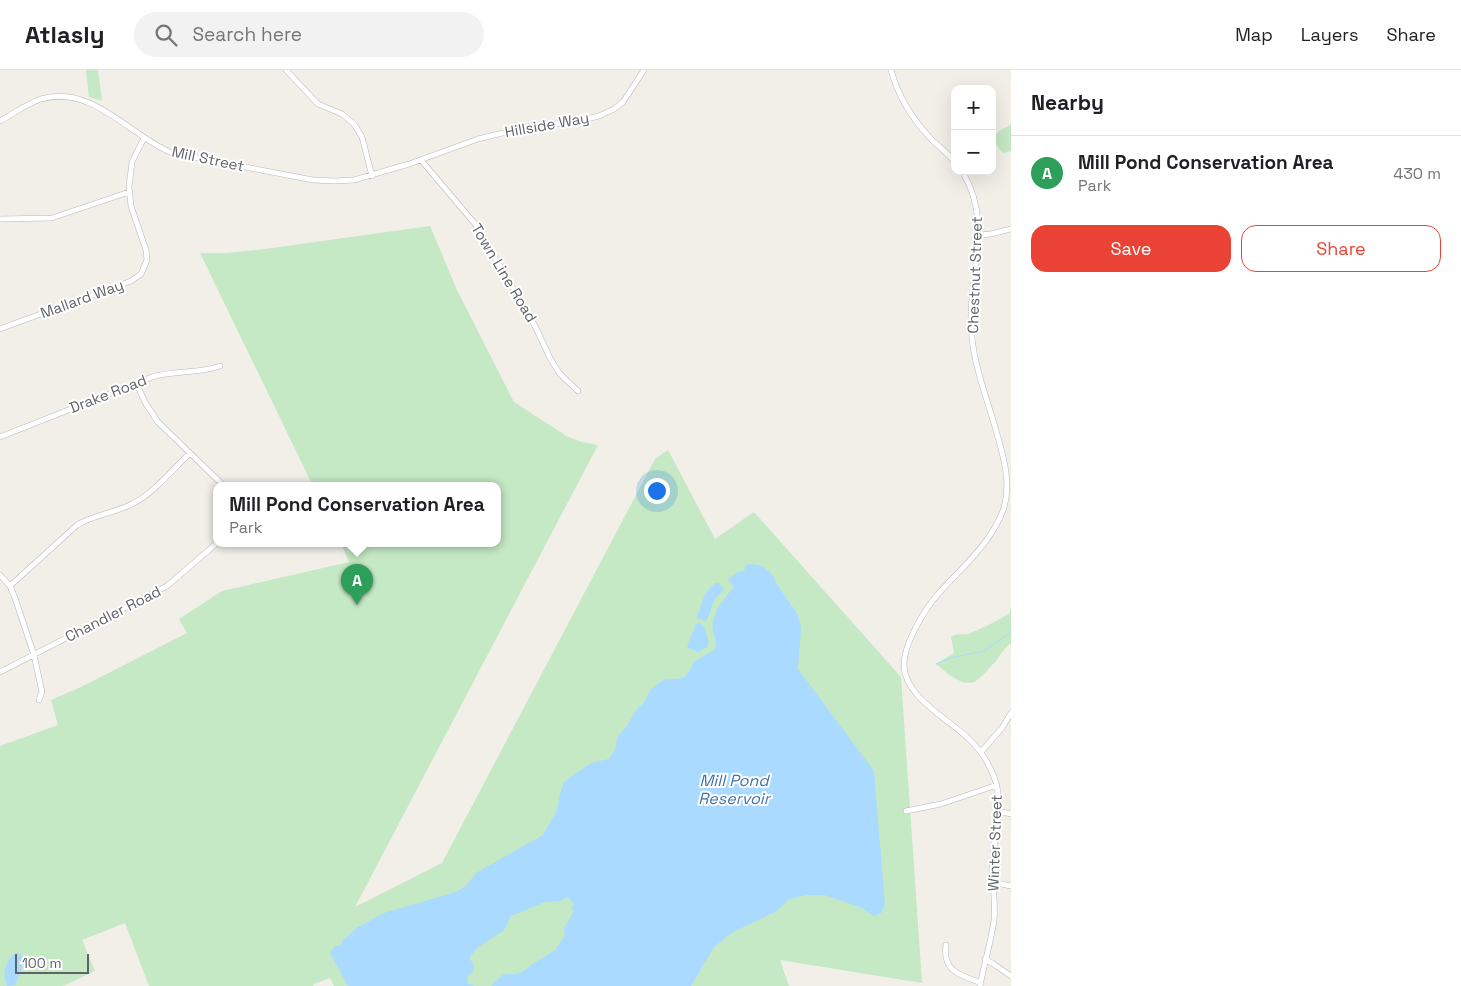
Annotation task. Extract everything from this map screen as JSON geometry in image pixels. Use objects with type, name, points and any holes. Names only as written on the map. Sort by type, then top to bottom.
[{"type":"street","points":[[286,70],[316,103],[342,114],[357,128],[365,145],[372,176]]},
{"type":"street","name":"Hillside Way","points":[[432,156],[478,139],[516,129],[538,125],[570,123],[604,114],[618,106],[626,98],[644,70]]},
{"type":"street","points":[[892,70],[900,94],[914,118],[932,140],[951,158]]},
{"type":"street","name":"Mill Street","points":[[0,121],[38,100],[72,98],[98,107],[144,138],[180,155],[313,180],[348,181],[372,176],[432,156]]},
{"type":"street","name":"Mallard Way","points":[[0,329],[131,281],[141,274],[146,265],[147,255],[133,213],[129,192],[131,167],[144,138]]},
{"type":"street","name":"Town Line Road","points":[[421,160],[476,225],[530,318],[551,360],[560,374],[578,391]]},
{"type":"street","name":"Chestnut Street","points":[[905,675],[906,651],[919,622],[937,595],[973,558],[987,540],[1003,511],[1008,492],[1006,466],[972,341],[971,319],[978,218],[975,199],[964,175]]},
{"type":"street","points":[[0,219],[52,218],[129,192]]},
{"type":"street","points":[[978,235],[1011,229]]},
{"type":"street","name":"Drake Road","points":[[0,436],[163,374],[208,370],[220,366]]},
{"type":"street","points":[[136,384],[158,422],[220,482]]},
{"type":"street","points":[[10,586],[77,525],[86,520],[124,508],[139,500],[190,453]]},
{"type":"street","name":"Chandler Road","points":[[0,672],[167,586],[213,546]]},
{"type":"street","points":[[0,575],[10,586],[34,654],[42,692],[39,700]]},
{"type":"street","name":"Winter Street","points":[[905,675],[910,686],[917,694],[968,738],[981,752],[997,786],[998,812],[992,860],[994,918],[980,984]]},
{"type":"street","points":[[981,752],[1002,728],[1011,713]]},
{"type":"street","points":[[906,811],[941,804],[997,786]]},
{"type":"street","points":[[998,812],[1011,814]]},
{"type":"street","points":[[992,882],[1011,886]]},
{"type":"street","points":[[946,945],[946,958],[951,969],[980,984]]},
{"type":"street","points":[[985,959],[1011,976]]},
{"type":"green space","points":[[86,70],[98,70],[102,101],[89,97]]},
{"type":"green space","points":[[1011,125],[1011,151],[1004,153],[996,144],[996,134]]},
{"type":"green space","points":[[430,226],[457,290],[514,402],[568,437],[598,445],[355,907],[442,863],[655,459],[668,450],[715,539],[754,512],[901,677],[922,983],[780,960],[789,986],[334,986],[330,978],[313,986],[149,986],[125,923],[82,940],[95,971],[63,986],[0,986],[0,746],[58,725],[51,700],[81,687],[187,633],[179,619],[222,591],[349,562],[342,547],[501,547],[501,482],[311,482],[200,253],[226,253]]},
{"type":"green space","points":[[1011,607],[1011,643],[976,681],[969,683],[959,680],[936,664],[954,653],[951,637],[971,633],[995,622],[1009,614]]},
{"type":"water","name":"Mill Pond Reservoir","points":[[746,565],[762,566],[772,574],[796,612],[801,628],[798,669],[874,771],[885,905],[881,913],[874,916],[860,907],[824,895],[807,895],[789,899],[777,911],[733,932],[714,947],[691,986],[491,986],[501,976],[524,971],[555,950],[565,935],[564,928],[574,911],[572,908],[574,904],[567,897],[561,901],[545,902],[511,916],[504,930],[477,948],[469,958],[474,965],[474,971],[468,975],[467,983],[474,986],[348,986],[330,953],[334,947],[342,944],[342,941],[358,927],[384,913],[456,892],[466,886],[476,873],[543,835],[557,810],[564,782],[591,763],[609,759],[615,750],[618,736],[637,709],[644,703],[650,690],[663,680],[683,678],[689,672],[694,662],[715,649],[714,618],[726,596],[734,587],[728,579],[738,572],[744,571]]},
{"type":"water","points":[[715,583],[719,583],[724,589],[714,600],[707,620],[704,621],[697,617],[705,594]]},
{"type":"water","points":[[699,623],[704,626],[709,642],[707,647],[698,652],[687,646],[696,624]]},
{"type":"water","points":[[16,953],[20,953],[22,957],[22,969],[15,985],[7,986],[5,972],[7,963]]},
{"type":"waterway","points":[[936,664],[950,658],[984,651],[1011,632]]},
{"type":"place","name":"Mill Pond Conservation Area","points":[[357,605]]}]
